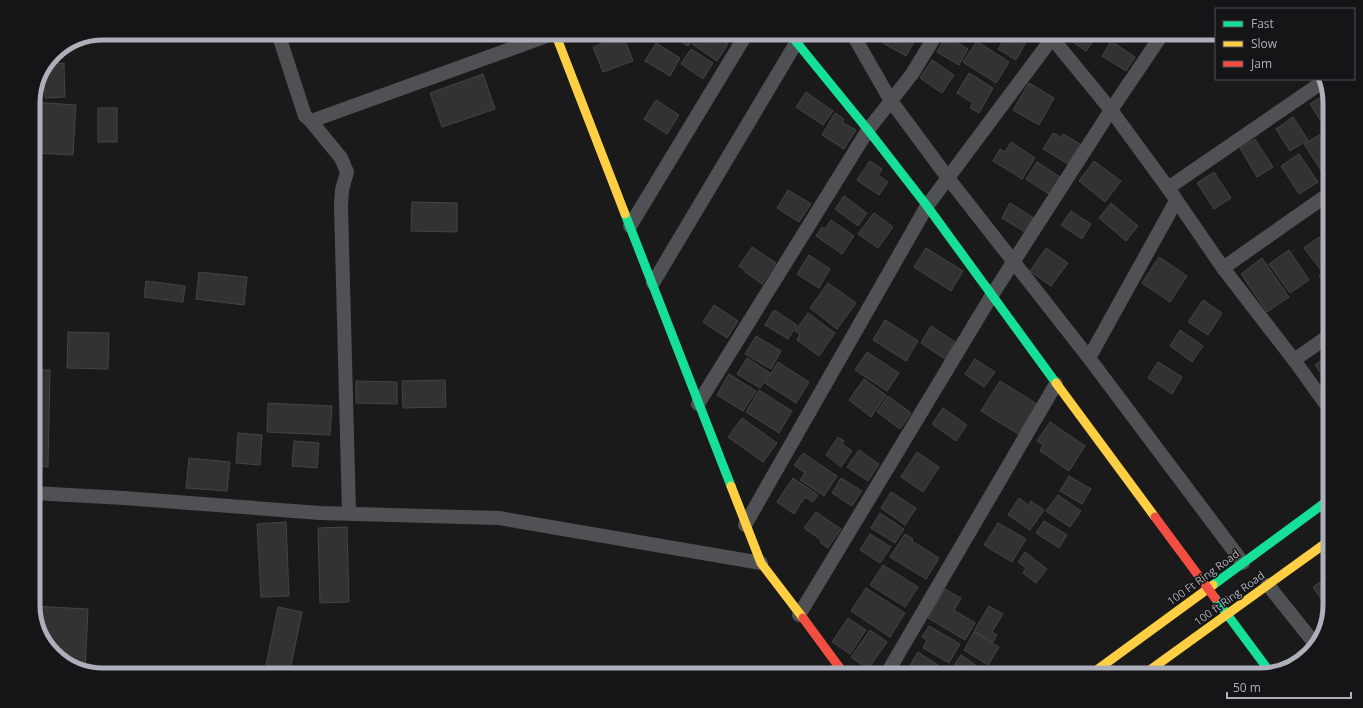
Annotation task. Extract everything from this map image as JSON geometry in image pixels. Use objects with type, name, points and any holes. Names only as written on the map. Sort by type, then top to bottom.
[{"type":"main road","points":[[558,40],[760,563],[840,668]]},
{"type":"main road","points":[[799,40],[927,206],[1056,384],[1267,667]]},
{"type":"main road","name":"100 Ft Ring Road","points":[[1099,668],[1323,504]]},
{"type":"main road","name":"100 ft Ring Road","points":[[1153,668],[1323,545]]},
{"type":"street","points":[[280,40],[305,116],[341,158],[347,172],[342,190],[341,206],[349,513]]},
{"type":"street","points":[[310,120],[314,120],[536,40]]},
{"type":"street","points":[[630,226],[743,40]]},
{"type":"street","points":[[652,283],[794,40]]},
{"type":"street","points":[[856,40],[891,101],[948,178],[1089,358],[1242,563]]},
{"type":"street","points":[[698,404],[868,130],[912,74],[933,40]]},
{"type":"street","points":[[745,525],[927,206],[1048,40]]},
{"type":"street","points":[[1056,40],[1111,110],[1168,188],[1223,268],[1323,400]]},
{"type":"street","points":[[799,615],[992,296],[1111,110],[1158,40]]},
{"type":"street","points":[[1168,188],[1320,84]]},
{"type":"street","points":[[1223,268],[1323,198]]},
{"type":"street","points":[[1089,358],[1176,201]]},
{"type":"street","points":[[1294,360],[1323,340]]},
{"type":"street","points":[[890,668],[1056,384]]},
{"type":"street","points":[[40,493],[320,512],[499,518],[760,563]]},
{"type":"street","points":[[1268,585],[1312,640]]},
{"type":"building","points":[[610,40],[625,40],[633,61],[603,72],[593,47]]},
{"type":"building","points":[[678,40],[692,40],[688,46]]},
{"type":"building","points":[[695,40],[722,40],[728,44],[717,61],[692,44]]},
{"type":"building","points":[[884,40],[915,40],[906,56],[883,43]]},
{"type":"building","points":[[944,40],[953,40],[968,49],[959,65],[937,52]]},
{"type":"building","points":[[1004,40],[1027,40],[1016,60],[998,49]]},
{"type":"building","points":[[1070,40],[1094,40],[1086,51]]},
{"type":"building","points":[[977,41],[1009,62],[996,83],[963,62]]},
{"type":"building","points":[[1111,41],[1135,57],[1126,71],[1102,56]]},
{"type":"building","points":[[656,43],[680,58],[670,76],[645,61]]},
{"type":"building","points":[[691,49],[713,63],[703,79],[681,64]]},
{"type":"building","points":[[932,60],[954,75],[942,93],[920,78]]},
{"type":"building","points":[[64,63],[65,97],[45,98],[44,80],[54,64]]},
{"type":"building","points":[[969,73],[993,88],[979,113],[970,108],[973,103],[957,93]]},
{"type":"building","points":[[483,74],[495,109],[442,127],[430,93]]},
{"type":"building","points":[[1029,83],[1054,98],[1039,125],[1013,110]]},
{"type":"building","points":[[806,92],[833,111],[823,125],[796,107]]},
{"type":"building","points":[[1323,96],[1323,124],[1310,104]]},
{"type":"building","points":[[656,100],[679,115],[667,134],[644,119]]},
{"type":"building","points":[[40,102],[76,105],[73,155],[40,153]]},
{"type":"building","points":[[98,108],[117,108],[117,142],[98,142]]},
{"type":"building","points":[[835,113],[844,119],[842,122],[856,130],[844,149],[822,135]]},
{"type":"building","points":[[1293,117],[1308,140],[1290,151],[1276,129]]},
{"type":"building","points":[[1053,133],[1061,137],[1063,134],[1080,144],[1068,164],[1043,149]]},
{"type":"building","points":[[1323,133],[1323,173],[1304,144]]},
{"type":"building","points":[[1255,139],[1273,167],[1257,177],[1240,148]]},
{"type":"building","points":[[1011,142],[1035,158],[1022,179],[993,161],[1000,149],[1005,152]]},
{"type":"building","points":[[1299,154],[1318,182],[1299,194],[1281,166]]},
{"type":"building","points":[[870,161],[882,169],[878,175],[888,182],[879,195],[857,180]]},
{"type":"building","points":[[1094,161],[1121,181],[1105,202],[1079,181]]},
{"type":"building","points":[[1037,162],[1060,177],[1049,194],[1026,179]]},
{"type":"building","points":[[1214,172],[1231,198],[1214,209],[1197,183]]},
{"type":"building","points":[[788,190],[811,204],[799,222],[777,208]]},
{"type":"building","points":[[844,196],[867,213],[858,226],[835,209]]},
{"type":"building","points":[[412,202],[457,203],[457,232],[411,231]]},
{"type":"building","points":[[1010,203],[1034,218],[1025,232],[1002,218]]},
{"type":"building","points":[[1111,203],[1138,226],[1126,241],[1099,218]]},
{"type":"building","points":[[1071,211],[1091,224],[1082,239],[1061,225]]},
{"type":"building","points":[[874,213],[893,227],[878,248],[858,234]]},
{"type":"building","points":[[831,220],[854,236],[842,254],[816,236],[822,227],[825,229]]},
{"type":"building","points":[[1319,237],[1323,242],[1323,269],[1321,270],[1304,248]]},
{"type":"building","points":[[752,247],[776,263],[762,284],[739,266]]},
{"type":"building","points":[[926,248],[963,271],[951,291],[914,267]]},
{"type":"building","points":[[1046,248],[1068,263],[1051,286],[1030,271]]},
{"type":"building","points":[[1289,250],[1309,280],[1290,293],[1269,264]]},
{"type":"building","points":[[809,255],[830,269],[819,288],[797,274]]},
{"type":"building","points":[[1159,257],[1187,276],[1170,302],[1142,283]]},
{"type":"building","points":[[1262,258],[1289,297],[1267,312],[1241,274]]},
{"type":"building","points":[[199,272],[247,277],[244,305],[196,299]]},
{"type":"building","points":[[1323,273],[1323,282],[1319,276]]},
{"type":"building","points":[[146,281],[185,286],[183,302],[144,297]]},
{"type":"building","points":[[828,283],[856,303],[837,329],[810,308]]},
{"type":"building","points":[[1203,300],[1222,313],[1208,335],[1188,322]]},
{"type":"building","points":[[714,305],[738,321],[727,338],[703,322]]},
{"type":"building","points":[[774,310],[797,325],[788,339],[765,325]]},
{"type":"building","points":[[808,313],[835,333],[819,356],[797,340],[800,334],[795,331]]},
{"type":"building","points":[[885,320],[918,341],[906,361],[873,340]]},
{"type":"building","points":[[931,326],[955,342],[945,359],[921,343]]},
{"type":"building","points":[[1180,330],[1203,346],[1192,362],[1170,346]]},
{"type":"building","points":[[68,332],[109,333],[108,369],[67,368]]},
{"type":"building","points":[[756,336],[781,351],[771,369],[745,354]]},
{"type":"building","points":[[867,352],[899,373],[887,391],[855,370]]},
{"type":"building","points":[[747,358],[770,373],[760,388],[737,374]]},
{"type":"building","points":[[975,359],[995,372],[984,387],[965,374]]},
{"type":"building","points":[[1323,359],[1323,376],[1315,365]]},
{"type":"building","points":[[778,362],[809,382],[796,403],[765,383]]},
{"type":"building","points":[[1158,362],[1182,377],[1172,394],[1148,378]]},
{"type":"building","points":[[40,370],[50,370],[48,467],[40,466]]},
{"type":"building","points":[[729,374],[756,391],[743,411],[717,395]]},
{"type":"building","points":[[864,379],[886,395],[871,417],[849,400]]},
{"type":"building","points":[[445,380],[446,407],[403,408],[402,381]]},
{"type":"building","points":[[356,381],[397,382],[397,404],[356,403]]},
{"type":"building","points":[[1000,381],[1037,404],[1018,434],[981,411]]},
{"type":"building","points":[[759,390],[792,411],[779,433],[746,412]]},
{"type":"building","points":[[888,396],[911,413],[900,429],[877,412]]},
{"type":"building","points":[[268,403],[332,406],[330,435],[267,432]]},
{"type":"building","points":[[943,408],[967,425],[956,441],[932,424]]},
{"type":"building","points":[[742,418],[777,443],[763,462],[728,437]]},
{"type":"building","points":[[1050,422],[1085,446],[1069,471],[1040,451],[1043,445],[1037,441]]},
{"type":"building","points":[[238,433],[262,435],[260,465],[236,463]]},
{"type":"building","points":[[838,437],[844,441],[842,444],[852,451],[841,467],[826,455]]},
{"type":"building","points":[[294,441],[319,443],[317,468],[292,466]]},
{"type":"building","points":[[859,450],[879,464],[868,481],[847,467]]},
{"type":"building","points":[[917,452],[939,467],[923,492],[901,477]]},
{"type":"building","points":[[803,453],[837,476],[824,496],[800,480],[805,473],[794,465]]},
{"type":"building","points":[[189,458],[230,462],[227,491],[186,488]]},
{"type":"building","points":[[1069,476],[1091,489],[1082,504],[1060,491]]},
{"type":"building","points":[[793,478],[818,495],[813,502],[805,497],[794,514],[777,502]]},
{"type":"building","points":[[841,478],[862,491],[852,506],[832,493]]},
{"type":"building","points":[[891,492],[916,508],[905,525],[881,508]]},
{"type":"building","points":[[1058,495],[1081,511],[1070,527],[1046,511]]},
{"type":"building","points":[[1019,498],[1028,505],[1031,501],[1044,510],[1030,530],[1008,515]]},
{"type":"building","points":[[816,512],[841,529],[828,548],[820,542],[821,540],[804,528]]},
{"type":"building","points":[[880,513],[904,529],[895,543],[871,528]]},
{"type":"building","points":[[1044,521],[1067,535],[1059,548],[1036,533]]},
{"type":"building","points":[[286,522],[289,596],[261,597],[257,524]]},
{"type":"building","points":[[998,523],[1026,539],[1012,562],[984,545]]},
{"type":"building","points":[[347,527],[349,602],[320,603],[318,528]]},
{"type":"building","points":[[870,534],[891,547],[880,563],[860,550]]},
{"type":"building","points":[[905,534],[913,539],[912,541],[939,558],[926,579],[890,557]]},
{"type":"building","points":[[1025,552],[1047,569],[1036,583],[1023,573],[1026,568],[1018,562]]},
{"type":"building","points":[[883,565],[918,587],[905,607],[870,585]]},
{"type":"building","points":[[1323,580],[1323,601],[1313,587]]},
{"type":"building","points":[[866,588],[905,613],[890,637],[851,611]]},
{"type":"building","points":[[945,589],[961,598],[954,610],[975,623],[965,640],[928,618]]},
{"type":"building","points":[[40,606],[88,609],[85,666],[75,662],[56,647],[46,633],[41,617]]},
{"type":"building","points":[[989,606],[1003,614],[992,632],[997,635],[993,642],[974,631]]},
{"type":"building","points":[[278,607],[302,612],[290,668],[265,668]]},
{"type":"building","points":[[848,618],[866,630],[850,654],[832,642]]},
{"type":"building","points":[[929,626],[960,644],[949,663],[923,648],[927,640],[922,637]]},
{"type":"building","points":[[870,630],[887,642],[869,668],[851,657]]},
{"type":"building","points":[[974,632],[999,647],[988,665],[964,650]]},
{"type":"building","points":[[918,652],[942,668],[908,668]]},
{"type":"building","points":[[961,655],[980,668],[952,668]]},
{"type":"traffic: fast","points":[[795,40],[868,130],[927,206],[1056,383]]},
{"type":"traffic: fast","points":[[625,214],[731,486]]},
{"type":"traffic: fast","points":[[1213,585],[1323,504]]},
{"type":"traffic: fast","points":[[1215,598],[1266,667]]},
{"type":"traffic: slow","points":[[558,40],[625,214]]},
{"type":"traffic: slow","points":[[1056,383],[1155,517]]},
{"type":"traffic: slow","points":[[731,486],[761,563],[803,618]]},
{"type":"traffic: slow","points":[[1153,668],[1323,545]]},
{"type":"traffic: slow","points":[[1100,668],[1213,585]]},
{"type":"traffic: jam","points":[[1155,517],[1215,598]]},
{"type":"traffic: jam","points":[[803,618],[840,668]]}]
